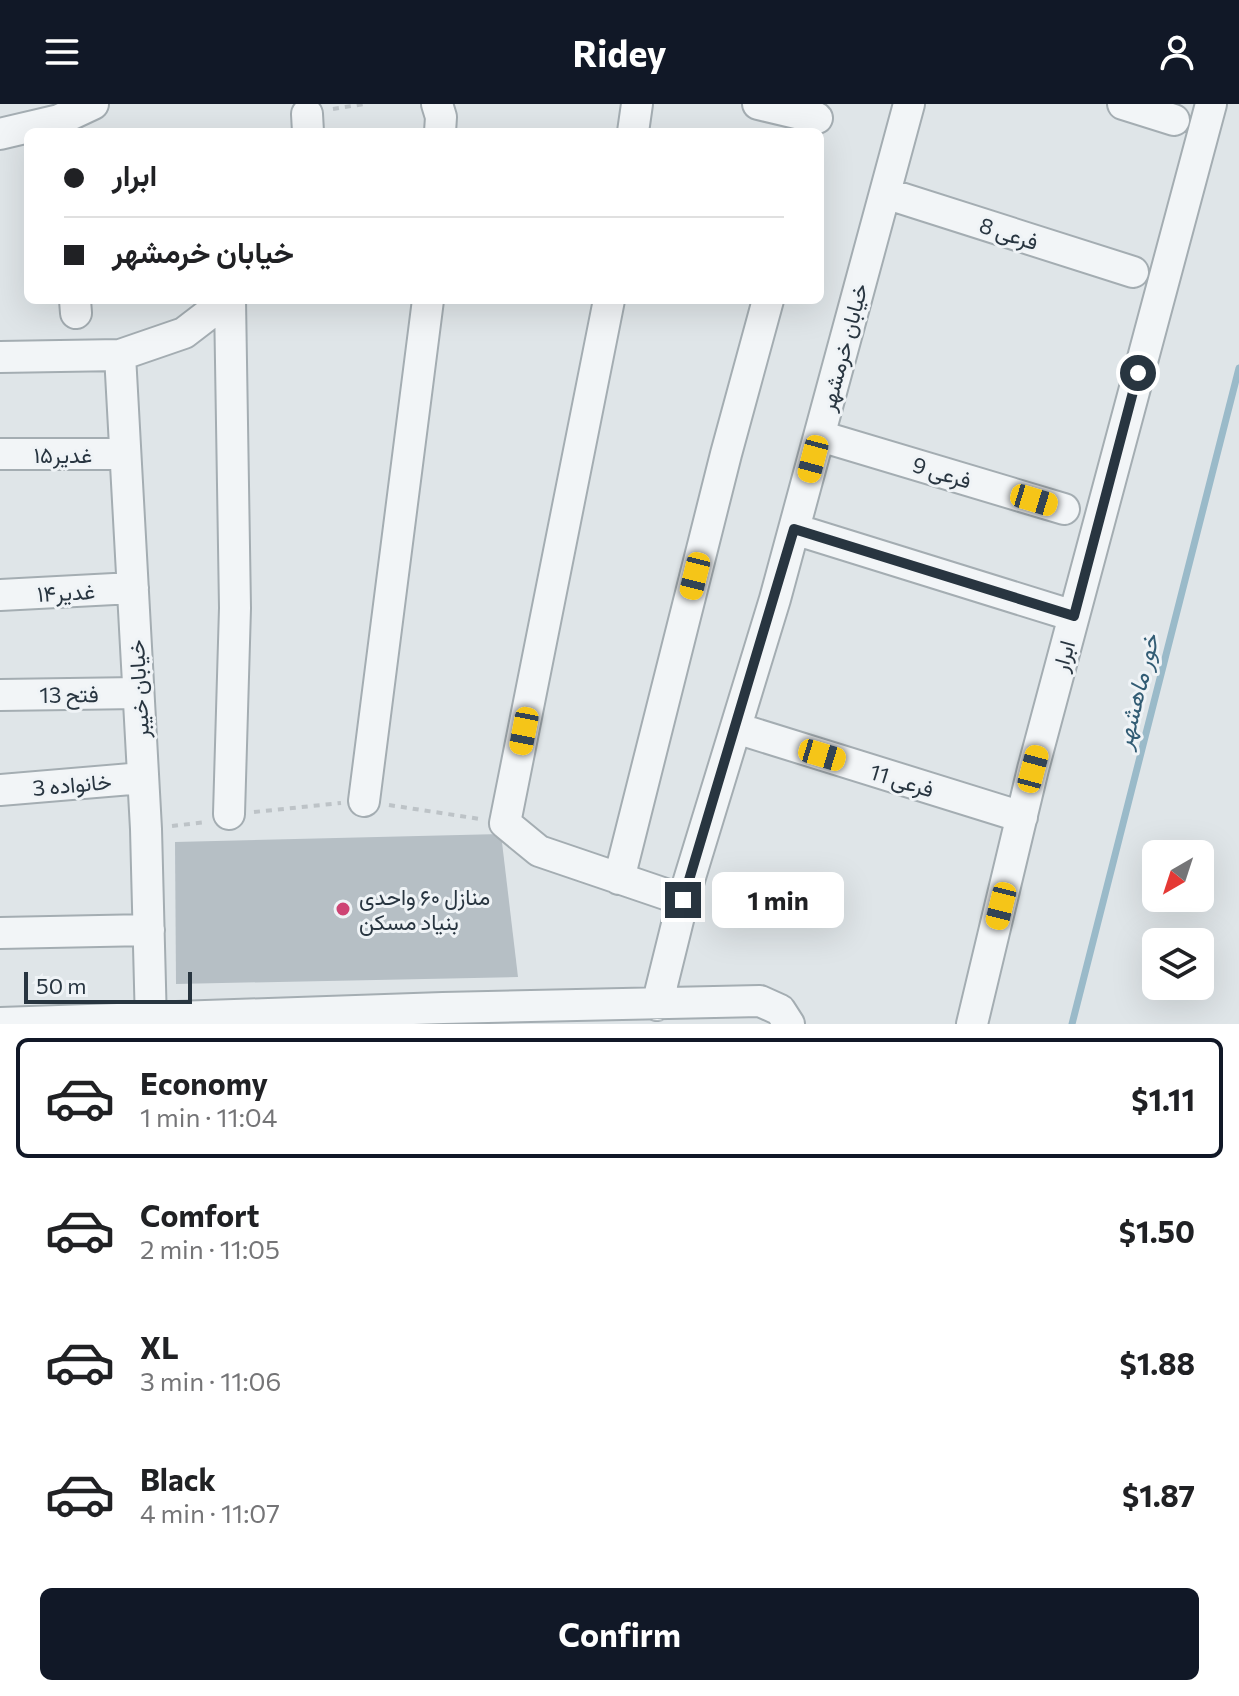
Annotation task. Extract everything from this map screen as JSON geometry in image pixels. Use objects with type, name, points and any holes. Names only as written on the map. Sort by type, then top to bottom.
[{"type":"street","points":[[60,126],[93,104]]},
{"type":"street","points":[[437,104],[440,128]]},
{"type":"street","points":[[634,128],[637,104]]},
{"type":"street","points":[[758,104],[817,118]]},
{"type":"street","name":"خیابان خرمشهر","points":[[657,1005],[683,900],[794,529],[909,104]]},
{"type":"street","points":[[1123,104],[1174,120]]},
{"type":"street","name":"ابرار","points":[[972,1024],[1074,616],[1211,104]]},
{"type":"street","points":[[0,134],[24,131]]},
{"type":"street","name":"فرعی 8","points":[[885,193],[1133,272]]},
{"type":"street","points":[[0,357],[120,355],[184,333],[223,304]]},
{"type":"street","points":[[228,304],[235,608],[229,814]]},
{"type":"street","points":[[364,801],[427,304]]},
{"type":"street","points":[[608,304],[505,823],[539,851],[683,900]]},
{"type":"street","points":[[619,879],[767,304]]},
{"type":"street","name":"خیابان خیبر","points":[[120,355],[146,829],[151,1021]]},
{"type":"street","name":"فرعی 9","points":[[820,436],[1064,509]]},
{"type":"street","name":"غدیر۱۵","points":[[0,454],[125,454]]},
{"type":"street","points":[[794,529],[1074,616]]},
{"type":"street","name":"غدیر۱۴","points":[[0,595],[133,588]]},
{"type":"street","name":"فتح 13","points":[[0,695],[138,693]]},
{"type":"street","name":"فرعی 11","points":[[736,728],[1022,817]]},
{"type":"street","name":"خانواده 3","points":[[0,790],[143,778]]},
{"type":"street","points":[[0,933],[149,930]]},
{"type":"street","points":[[0,1023],[444,1016],[760,1001],[780,1010],[789,1024]]},
{"type":"path","points":[[308,123],[364,104]]},
{"type":"path","points":[[146,829],[204,823],[229,814],[364,801],[505,823]]},
{"type":"building","name":"منازل ۶۰ واحدی بنیاد مسکن","points":[[501,834],[518,977],[176,984],[175,842]]},
{"type":"waterway","name":"خور ماهشهر","points":[[1072,1024],[1239,368]]},
{"type":"place","name":"منازل ۶۰ واحدی بنیاد مسکن","points":[[343,909]]},
{"type":"route","points":[[683,900],[794,529],[1074,616],[1138,373]]}]
